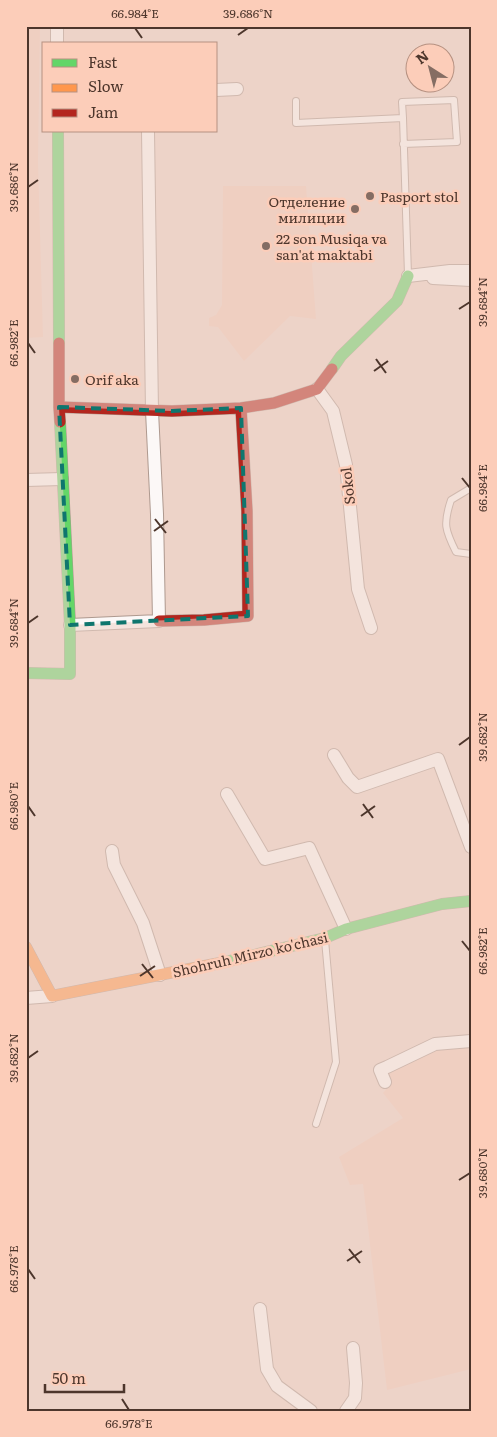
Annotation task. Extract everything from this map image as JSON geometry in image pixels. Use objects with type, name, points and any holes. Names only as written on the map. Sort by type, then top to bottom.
[{"type":"street","points":[[57,26],[57,42]]},
{"type":"street","points":[[218,90],[237,88]]},
{"type":"street","points":[[26,673],[70,674],[70,625],[59,407],[58,132]]},
{"type":"street","points":[[148,132],[152,411],[157,514],[159,620]]},
{"type":"street","points":[[408,276],[471,270]]},
{"type":"street","points":[[59,407],[152,411],[241,408],[274,403],[317,389],[341,356],[397,301],[408,276]]},
{"type":"street","points":[[408,276],[471,280]]},
{"type":"street","name":"Sokol","points":[[317,389],[333,411],[346,464],[358,589],[371,628]]},
{"type":"street","points":[[70,625],[159,620],[204,620],[248,616],[247,511],[241,408]]},
{"type":"street","points":[[26,480],[62,479]]},
{"type":"street","points":[[334,755],[348,778],[357,787],[438,760],[471,847]]},
{"type":"street","points":[[227,794],[265,859],[309,848],[346,929]]},
{"type":"street","points":[[112,850],[114,865],[143,923],[160,975]]},
{"type":"street","name":"Shohruh Mirzo ko'chasi","points":[[52,996],[232,961],[325,938],[346,929],[442,904],[471,901]]},
{"type":"street","points":[[26,947],[52,996],[26,998]]},
{"type":"street","points":[[385,1082],[380,1070],[435,1044],[471,1041]]},
{"type":"street","points":[[260,1309],[267,1370],[277,1386],[311,1411]]},
{"type":"street","points":[[346,1411],[355,1398],[356,1383],[353,1348]]},
{"type":"lane","points":[[404,144],[457,142],[454,100],[402,102],[408,276]]},
{"type":"lane","points":[[296,101],[296,123],[402,118]]},
{"type":"lane","points":[[471,488],[451,500],[446,516],[446,533],[456,552],[471,554]]},
{"type":"lane","points":[[316,1124],[336,1062],[325,938]]},
{"type":"highlighted area","points":[[59,407],[172,411],[241,408],[248,616],[70,625]]},
{"type":"shaded area","points":[[26,26],[40,26],[38,162],[43,337],[26,338]]},
{"type":"shaded area","name":"22 son Musiqa va san'at maktabi","points":[[223,186],[306,186],[316,319],[290,316],[244,361],[218,327],[209,326],[209,318],[216,315],[222,305]]},
{"type":"shaded area","points":[[471,1040],[471,1369],[387,1390],[363,1184],[350,1185],[339,1157],[403,1118],[383,1093],[388,1087],[380,1070],[438,1042]]},
{"type":"traffic: fast","points":[[58,132],[59,343]]},
{"type":"traffic: fast","points":[[332,369],[341,356],[397,301],[408,276]]},
{"type":"traffic: fast","points":[[26,673],[70,674],[70,625],[60,422]]},
{"type":"traffic: fast","points":[[225,962],[325,938],[346,929],[442,904],[471,901]]},
{"type":"traffic: slow","points":[[26,947],[52,996],[225,962]]},
{"type":"traffic: jam","points":[[59,343],[59,407]]},
{"type":"traffic: jam","points":[[60,422],[59,407],[172,411],[241,408],[274,403],[317,389],[332,369]]},
{"type":"traffic: jam","points":[[159,621],[204,620],[248,616],[247,511],[241,408]]},
{"type":"place","name":"Pasport stol","points":[[370,196]]},
{"type":"place","name":"Отделение милиции","points":[[355,209]]},
{"type":"place","name":"22 son Musiqa va san'at maktabi","points":[[266,246]]},
{"type":"place","name":"Orif aka","points":[[75,379]]}]
